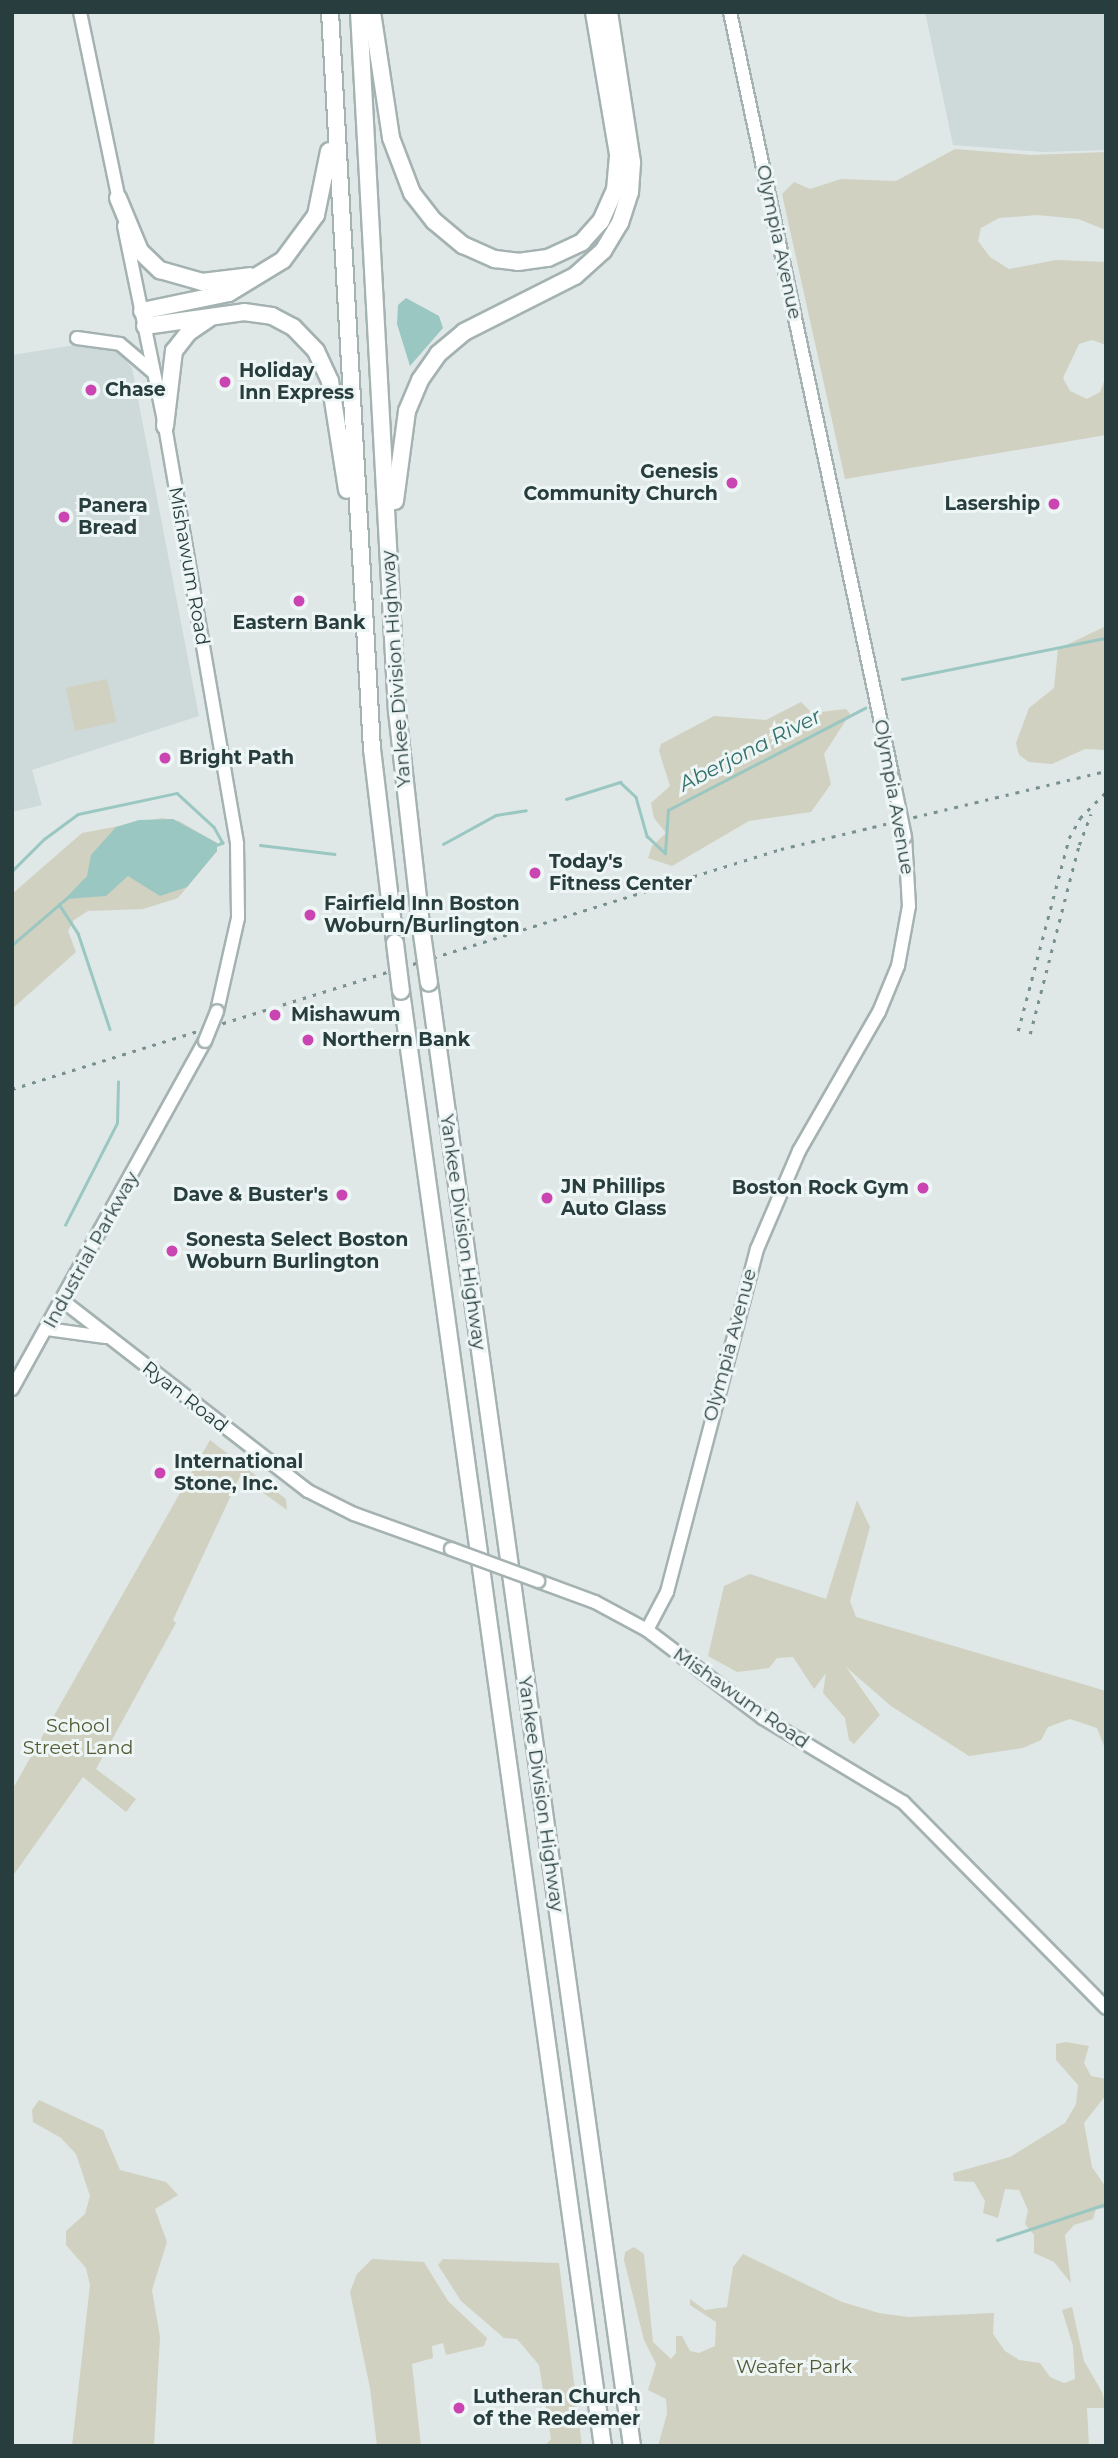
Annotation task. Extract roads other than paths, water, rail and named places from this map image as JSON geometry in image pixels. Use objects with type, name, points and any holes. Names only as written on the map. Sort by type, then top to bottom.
[{"type":"highway","name":"Yankee Division Highway","points":[[330,12],[365,640],[378,818],[603,2446]]},
{"type":"highway","name":"Yankee Division Highway","points":[[359,12],[403,784],[632,2446]]},
{"type":"highway","points":[[372,12],[391,138],[412,193],[433,221],[463,245],[495,259],[518,262],[548,258],[582,242],[601,222],[615,190],[618,154],[594,12]]},
{"type":"highway","points":[[390,587],[397,457],[420,380],[438,354],[464,332],[591,263],[624,212],[632,162],[609,12]]},
{"type":"highway","points":[[144,318],[223,295],[266,272],[303,238],[323,197],[329,166],[332,47]]},
{"type":"highway","points":[[118,198],[141,251],[164,272],[212,282],[266,272]]},
{"type":"highway","points":[[144,318],[257,312],[282,319],[305,337],[326,369],[338,421],[365,640]]},
{"type":"highway","points":[[165,426],[176,346],[195,327],[221,314]]},
{"type":"main road","name":"Mishawum Road","points":[[80,12],[165,426],[237,844],[238,918],[217,1011],[205,1041],[168,1111]]},
{"type":"main road","name":"Olympia Avenue","points":[[647,1630],[667,1592],[757,1250],[799,1151],[879,1012],[898,967],[909,906],[905,837],[730,12]]},
{"type":"main road","points":[[77,338],[120,344],[154,374]]},
{"type":"main road","name":"Industrial Parkway","points":[[12,1389],[168,1111]]},
{"type":"main road","name":"Ryan Road","points":[[63,1301],[308,1492]]},
{"type":"main road","points":[[47,1329],[81,1331],[113,1340]]},
{"type":"main road","name":"Mishawum Road","points":[[308,1492],[354,1514],[595,1602],[647,1630],[763,1718],[911,1808],[1106,2008]]},
{"type":"water","points":[[406,298],[439,316],[443,328],[410,366],[397,324],[398,305]]},
{"type":"water","points":[[173,819],[217,843],[217,851],[187,887],[160,896],[128,876],[106,896],[65,899],[87,876],[91,855],[116,827],[139,820]]},
{"type":"waterway","name":"Aberjona River","points":[[902,679],[1106,638]]},
{"type":"waterway","name":"Aberjona River","points":[[566,799],[620,782],[636,797],[647,836],[665,853],[668,810],[865,708]]},
{"type":"waterway","name":"Aberjona River","points":[[12,871],[44,839],[78,814],[177,793],[214,827],[223,843],[215,846]]},
{"type":"waterway","name":"Aberjona River","points":[[443,844],[496,815],[526,810]]},
{"type":"waterway","name":"Aberjona River","points":[[260,845],[334,854]]},
{"type":"waterway","points":[[12,945],[68,897]]},
{"type":"waterway","points":[[59,904],[78,933],[110,1029]]},
{"type":"waterway","points":[[65,1225],[117,1123],[118,1082]]},
{"type":"waterway","points":[[997,2240],[1106,2204]]},
{"type":"railway","points":[[12,1089],[781,849],[1106,771]]},
{"type":"railway","points":[[1018,1031],[1069,838],[1080,818],[1106,792]]},
{"type":"railway","points":[[1030,1034],[1079,845],[1091,814]]},
{"type":"place","name":"Holiday Inn Express","points":[[225,382]]},
{"type":"place","name":"Chase","points":[[91,390]]},
{"type":"place","name":"Genesis Community Church","points":[[732,483]]},
{"type":"place","name":"Lasership","points":[[1054,504]]},
{"type":"place","name":"Panera Bread","points":[[64,517]]},
{"type":"place","name":"Eastern Bank","points":[[299,601]]},
{"type":"place","name":"Bright Path","points":[[165,758]]},
{"type":"place","name":"Today's Fitness Center","points":[[535,873]]},
{"type":"place","name":"Fairfield Inn Boston Woburn/Burlington","points":[[310,915]]},
{"type":"place","name":"Mishawum","points":[[275,1015]]},
{"type":"place","name":"Northern Bank","points":[[308,1040]]},
{"type":"place","name":"Boston Rock Gym","points":[[923,1188]]},
{"type":"place","name":"Dave & Buster's","points":[[342,1195]]},
{"type":"place","name":"JN Phillips Auto Glass","points":[[547,1198]]},
{"type":"place","name":"Sonesta Select Boston Woburn Burlington","points":[[172,1251]]},
{"type":"place","name":"International Stone, Inc.","points":[[160,1473]]},
{"type":"place","name":"Lutheran Church of the Redeemer","points":[[459,2408]]},
{"type":"park label","name":"School Street Land","points":[[78,1737]]},
{"type":"park label","name":"Weafer Park","points":[[794,2367]]}]
